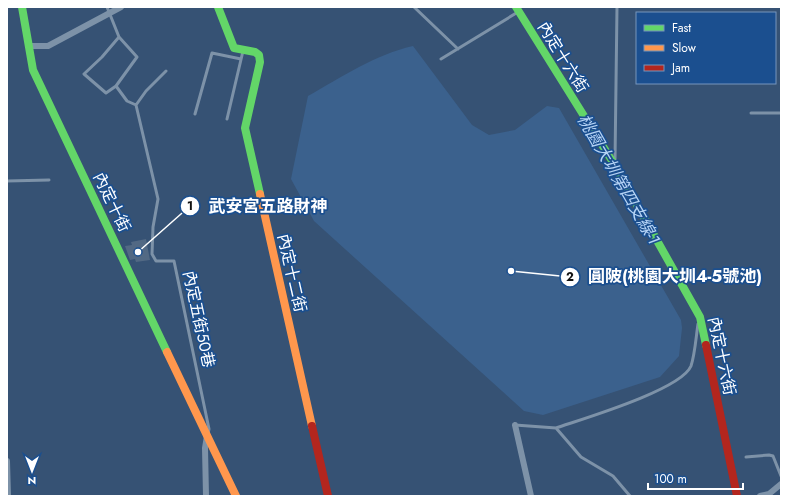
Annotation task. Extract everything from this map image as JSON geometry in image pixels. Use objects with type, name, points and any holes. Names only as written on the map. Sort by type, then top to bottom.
[{"type":"street","name":"內定十街","points":[[22,7],[33,70],[236,496]]},
{"type":"street","points":[[29,46],[48,46],[121,7]]},
{"type":"street","name":"內定十二街","points":[[218,7],[234,48],[242,55],[255,52],[259,55],[260,62],[245,128],[328,496]]},
{"type":"street","name":"內定十六街","points":[[517,9],[614,164],[700,316],[737,496]]},
{"type":"street","points":[[515,425],[531,496]]},
{"type":"street","points":[[206,496],[205,448],[207,436]]},
{"type":"street","points":[[7,461],[8,496]]},
{"type":"street","points":[[760,496],[769,494],[781,484]]},
{"type":"lane","points":[[107,7],[118,37],[137,57],[116,86],[106,93],[84,74],[102,57],[118,37]]},
{"type":"lane","points":[[414,7],[458,49]]},
{"type":"lane","points":[[614,164],[617,7]]},
{"type":"lane","points":[[441,59],[517,9]]},
{"type":"lane","points":[[195,114],[212,53],[242,55],[227,118]]},
{"type":"lane","points":[[116,86],[127,101],[136,105],[146,91],[166,71]]},
{"type":"lane","name":"內定五街50巷","points":[[136,105],[158,199],[153,227],[152,254],[156,262],[174,261],[208,422],[209,429],[207,436]]},
{"type":"lane","points":[[752,113],[781,113]]},
{"type":"lane","points":[[7,181],[49,180]]},
{"type":"lane","points":[[515,425],[556,428],[648,396],[678,380],[690,368],[700,316]]},
{"type":"lane","points":[[556,428],[581,457],[613,476],[630,496]]},
{"type":"lane","points":[[746,457],[773,456],[781,476]]},
{"type":"water","points":[[413,46],[472,125],[489,135],[515,130],[547,106],[559,108],[681,320],[682,328],[679,356],[660,377],[543,415],[524,411],[314,221],[291,179],[308,96],[372,61]]},
{"type":"building","points":[[146,239],[150,260],[136,262],[135,259],[130,260],[125,246],[132,245],[131,242]]},
{"type":"traffic: fast","points":[[22,7],[33,70],[167,352]]},
{"type":"traffic: fast","points":[[218,7],[234,48],[255,52],[259,55],[260,62],[245,128],[260,194]]},
{"type":"traffic: fast","points":[[516,7],[614,164],[700,317],[706,345]]},
{"type":"traffic: slow","points":[[260,194],[312,426]]},
{"type":"traffic: slow","points":[[167,352],[236,496]]},
{"type":"traffic: jam","points":[[706,345],[737,496]]},
{"type":"traffic: jam","points":[[312,426],[328,496]]},
{"type":"place","name":"武安宮五路財神","points":[[138,252]]},
{"type":"place","name":"圓陂(桃園大圳4-5號池)","points":[[511,271]]},
{"type":"water label","name":"桃園大圳第四支線-1","points":[[619,179]]}]
